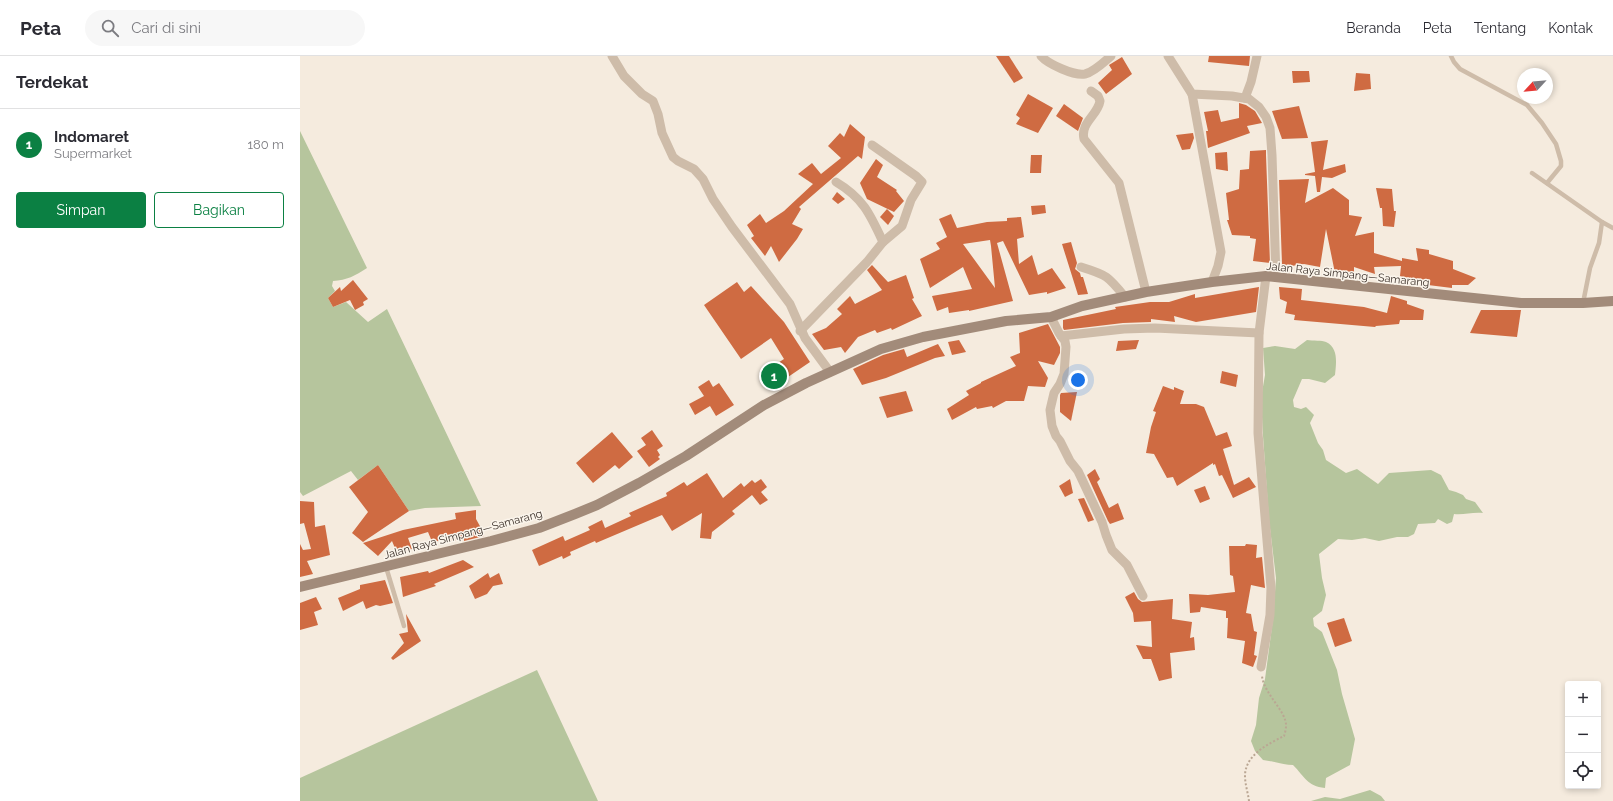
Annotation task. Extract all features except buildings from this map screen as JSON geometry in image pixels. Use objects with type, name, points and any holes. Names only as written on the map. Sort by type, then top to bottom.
[{"type":"main road","name":"Jalan Raya Simpang—Samarang","points":[[300,587],[539,528],[597,505],[686,456],[764,405],[830,372],[881,349],[923,337],[1006,322],[1051,317],[1082,306],[1146,292],[1212,282],[1271,276],[1521,303],[1583,303],[1613,301]]},
{"type":"street","points":[[612,56],[621,73],[642,94],[652,101],[658,114],[662,133],[673,157],[694,169],[703,179],[713,199],[732,227],[790,304],[800,330],[830,372]]},
{"type":"street","points":[[1042,56],[1052,65],[1082,74],[1087,73],[1111,56]]},
{"type":"street","points":[[1168,56],[1192,94],[1220,252],[1218,266],[1212,282]]},
{"type":"street","points":[[1245,98],[1251,82],[1256,56]]},
{"type":"street","points":[[1091,92],[1099,98],[1099,104],[1085,126],[1084,139],[1119,183],[1146,292]]},
{"type":"street","points":[[1192,94],[1245,98],[1254,102],[1259,107],[1270,128],[1274,193],[1271,276],[1259,333],[1258,433],[1272,588],[1270,615],[1262,667]]},
{"type":"street","points":[[800,330],[867,262],[883,242],[902,226],[911,200],[922,182],[916,176],[872,145]]},
{"type":"street","points":[[836,182],[852,192],[861,200],[883,242]]},
{"type":"street","points":[[1081,267],[1109,278],[1125,297]]},
{"type":"street","points":[[1051,317],[1065,341],[1066,354],[1063,378],[1054,393],[1050,410],[1052,426],[1070,461],[1078,471],[1102,522],[1112,550],[1127,565],[1143,596]]},
{"type":"street","points":[[1061,336],[1124,329],[1155,328],[1259,333]]},
{"type":"lane","points":[[1451,56],[1460,69],[1527,105],[1542,123],[1556,144],[1561,161],[1560,166],[1547,184]]},
{"type":"lane","points":[[1532,173],[1602,222],[1613,228]]},
{"type":"lane","points":[[1583,303],[1590,268],[1599,243],[1602,222]]},
{"type":"lane","points":[[386,567],[404,626]]},
{"type":"path","points":[[1249,801],[1245,776],[1251,757],[1269,744],[1284,736],[1286,725],[1263,681],[1262,667]]},
{"type":"green space","points":[[300,131],[367,268],[351,277],[333,281],[332,286],[335,291],[328,298],[333,307],[346,302],[368,322],[387,309],[481,506],[425,508],[409,511],[378,465],[358,480],[351,471],[303,496],[300,492]]},
{"type":"green space","points":[[1307,340],[1326,342],[1333,348],[1336,357],[1335,375],[1325,383],[1302,379],[1293,400],[1294,407],[1301,409],[1306,407],[1314,415],[1310,423],[1318,443],[1323,450],[1326,460],[1346,473],[1357,469],[1378,484],[1389,473],[1431,470],[1441,475],[1449,490],[1463,495],[1466,499],[1475,502],[1483,513],[1454,514],[1452,522],[1447,524],[1438,519],[1435,523],[1418,524],[1414,534],[1408,537],[1397,537],[1379,541],[1365,538],[1352,540],[1338,539],[1319,554],[1326,595],[1322,611],[1313,618],[1314,626],[1322,632],[1337,670],[1342,694],[1355,739],[1350,765],[1326,778],[1325,788],[1310,783],[1293,765],[1263,760],[1255,751],[1251,741],[1256,725],[1259,698],[1265,679],[1273,619],[1276,578],[1269,520],[1263,436],[1261,398],[1265,375],[1263,348],[1275,346],[1295,349]]},
{"type":"green space","points":[[537,670],[598,801],[300,801],[300,778]]},
{"type":"green space","points":[[1370,790],[1381,796],[1385,801],[1311,801],[1325,797],[1340,799]]},
{"type":"place","name":"Indomaret","points":[[774,376]]}]
